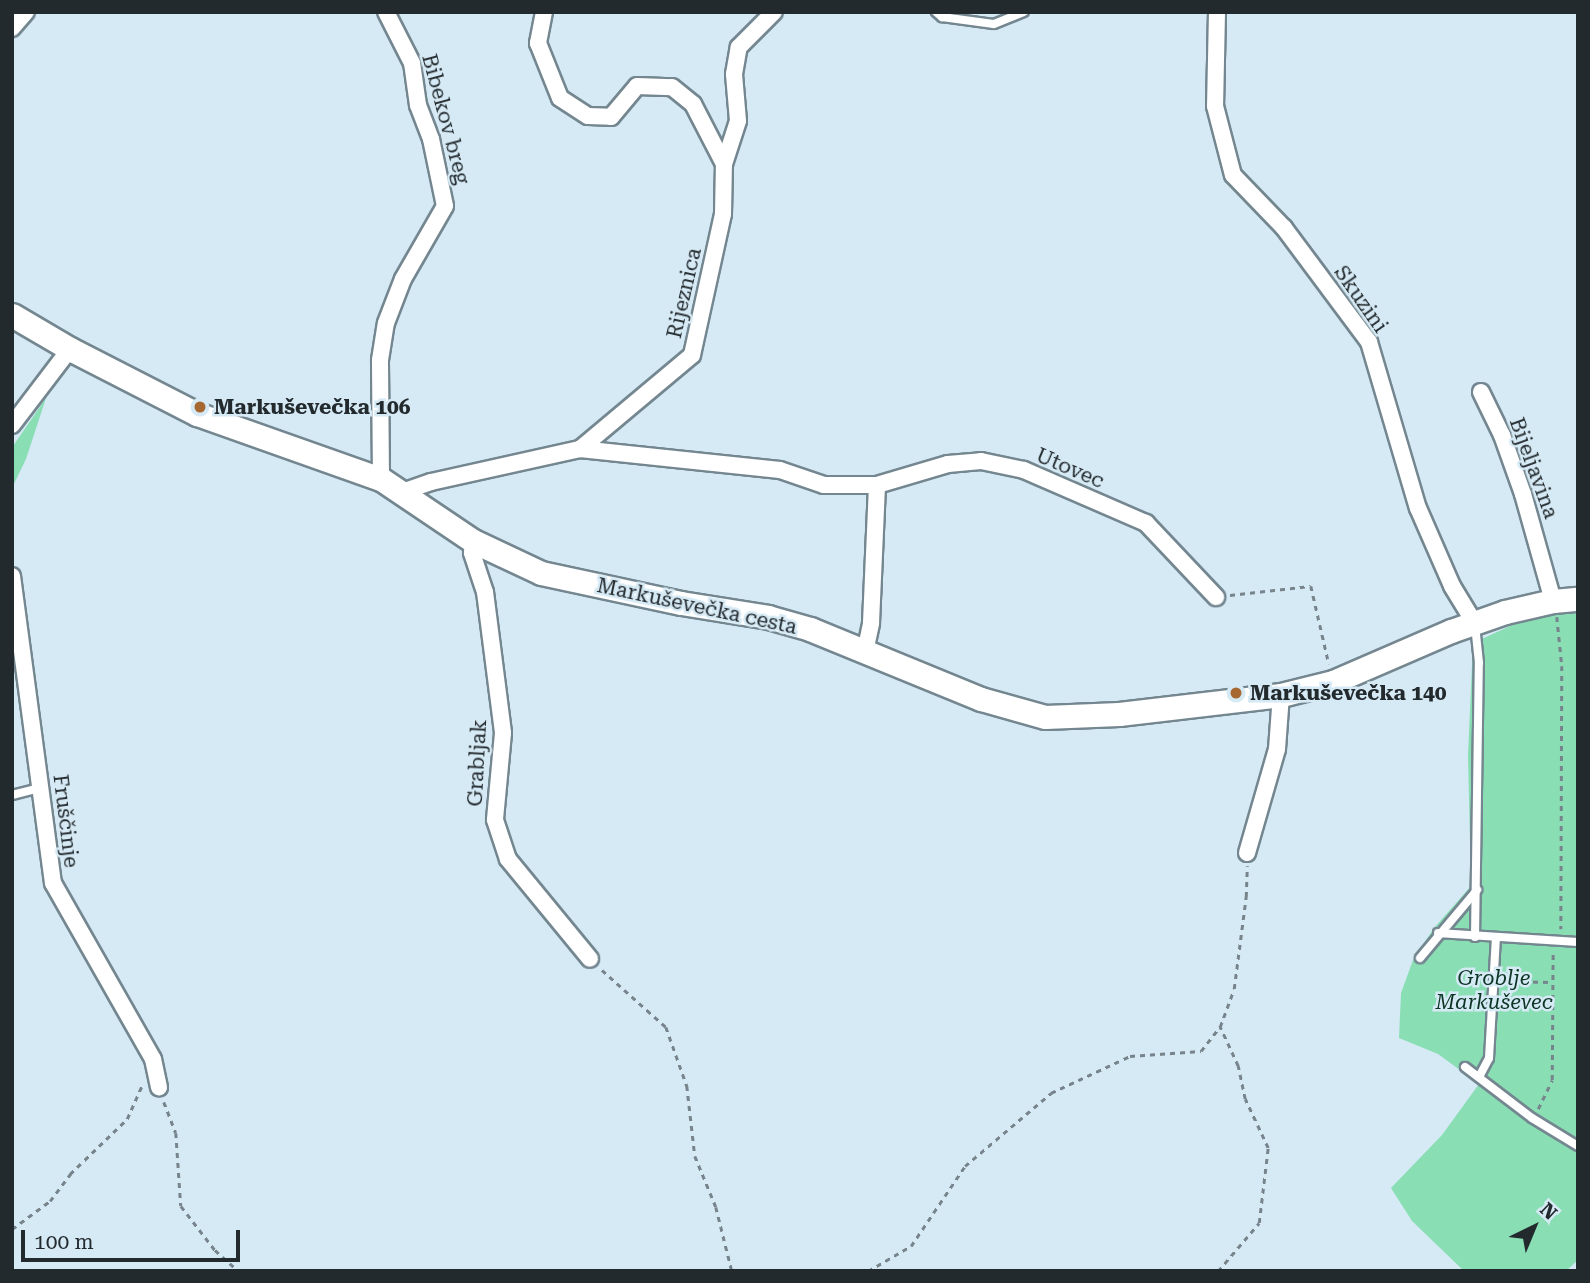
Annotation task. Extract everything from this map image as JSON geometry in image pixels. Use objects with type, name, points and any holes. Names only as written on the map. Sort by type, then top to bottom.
[{"type":"main road","name":"Markuševečka cesta","points":[[12,315],[70,349],[197,414],[381,479],[473,541],[541,573],[681,603],[768,617],[865,652],[981,699],[1045,717],[1119,714],[1281,695],[1334,682],[1474,622],[1555,608],[1578,599]]},
{"type":"street","points":[[12,28],[26,12]]},
{"type":"street","name":"Bibekov breg","points":[[381,479],[380,360],[386,323],[403,279],[445,206],[432,139],[418,105],[412,64],[386,12]]},
{"type":"street","points":[[544,12],[537,43],[560,98],[589,116],[611,117],[637,86],[672,87],[693,104],[724,164]]},
{"type":"street","name":"Rijeznica","points":[[402,492],[431,482],[580,449],[692,355],[723,214],[724,164],[737,121],[734,74],[738,47],[774,12]]},
{"type":"street","name":"Skuzini","points":[[1217,12],[1215,106],[1233,175],[1284,228],[1369,342],[1418,508],[1452,586],[1474,622]]},
{"type":"street","points":[[12,425],[70,349]]},
{"type":"street","name":"Bijeljavina","points":[[1481,393],[1503,435],[1555,608]]},
{"type":"street","name":"Utovec","points":[[580,449],[780,470],[824,485],[877,485],[948,464],[981,461],[1024,470],[1146,523],[1216,597]]},
{"type":"street","points":[[865,652],[871,623],[877,485]]},
{"type":"street","name":"Grabljak","points":[[473,541],[472,553],[485,592],[503,733],[495,820],[508,859],[590,959]]},
{"type":"street","name":"Fruščinje","points":[[12,576],[52,883],[153,1059],[159,1087]]},
{"type":"street","points":[[1247,853],[1277,749],[1281,695]]},
{"type":"lane","points":[[936,12],[942,17],[994,24],[1024,12]]},
{"type":"lane","points":[[1474,622],[1479,640],[1476,739],[1478,890],[1475,937]]},
{"type":"lane","points":[[12,795],[40,788]]},
{"type":"lane","points":[[1420,958],[1438,933],[1478,890]]},
{"type":"lane","points":[[1438,933],[1578,942]]},
{"type":"lane","points":[[1479,1077],[1489,1058],[1496,938]]},
{"type":"lane","points":[[1465,1067],[1532,1118],[1578,1146]]},
{"type":"path","points":[[1216,597],[1311,586],[1334,682]]},
{"type":"path","points":[[1532,1118],[1552,1080],[1562,666],[1555,608]]},
{"type":"path","points":[[867,1271],[911,1246],[965,1166],[1051,1093],[1130,1056],[1201,1051],[1220,1027],[1234,989],[1246,897],[1247,853]]},
{"type":"path","points":[[590,959],[666,1027],[687,1086],[695,1156],[716,1207],[732,1271]]},
{"type":"path","points":[[1493,980],[1554,982]]},
{"type":"path","points":[[1217,1271],[1259,1223],[1268,1148],[1245,1098],[1238,1066],[1220,1027]]},
{"type":"path","points":[[12,1229],[50,1201],[70,1174],[127,1119],[153,1059]]},
{"type":"path","points":[[159,1087],[176,1133],[181,1206],[215,1250],[238,1271]]},
{"type":"green space","points":[[46,398],[26,459],[12,488],[13,446]]},
{"type":"green space","name":"Groblje Markuševec","points":[[1578,610],[1578,1260],[1566,1271],[1464,1271],[1412,1221],[1391,1188],[1442,1135],[1479,1084],[1438,1054],[1399,1038],[1401,993],[1413,960],[1434,928],[1471,886],[1468,755],[1473,643],[1534,615]]},
{"type":"place","name":"Markuševečka 106","points":[[200,407]]},
{"type":"place","name":"Markuševečka 140","points":[[1236,693]]}]
